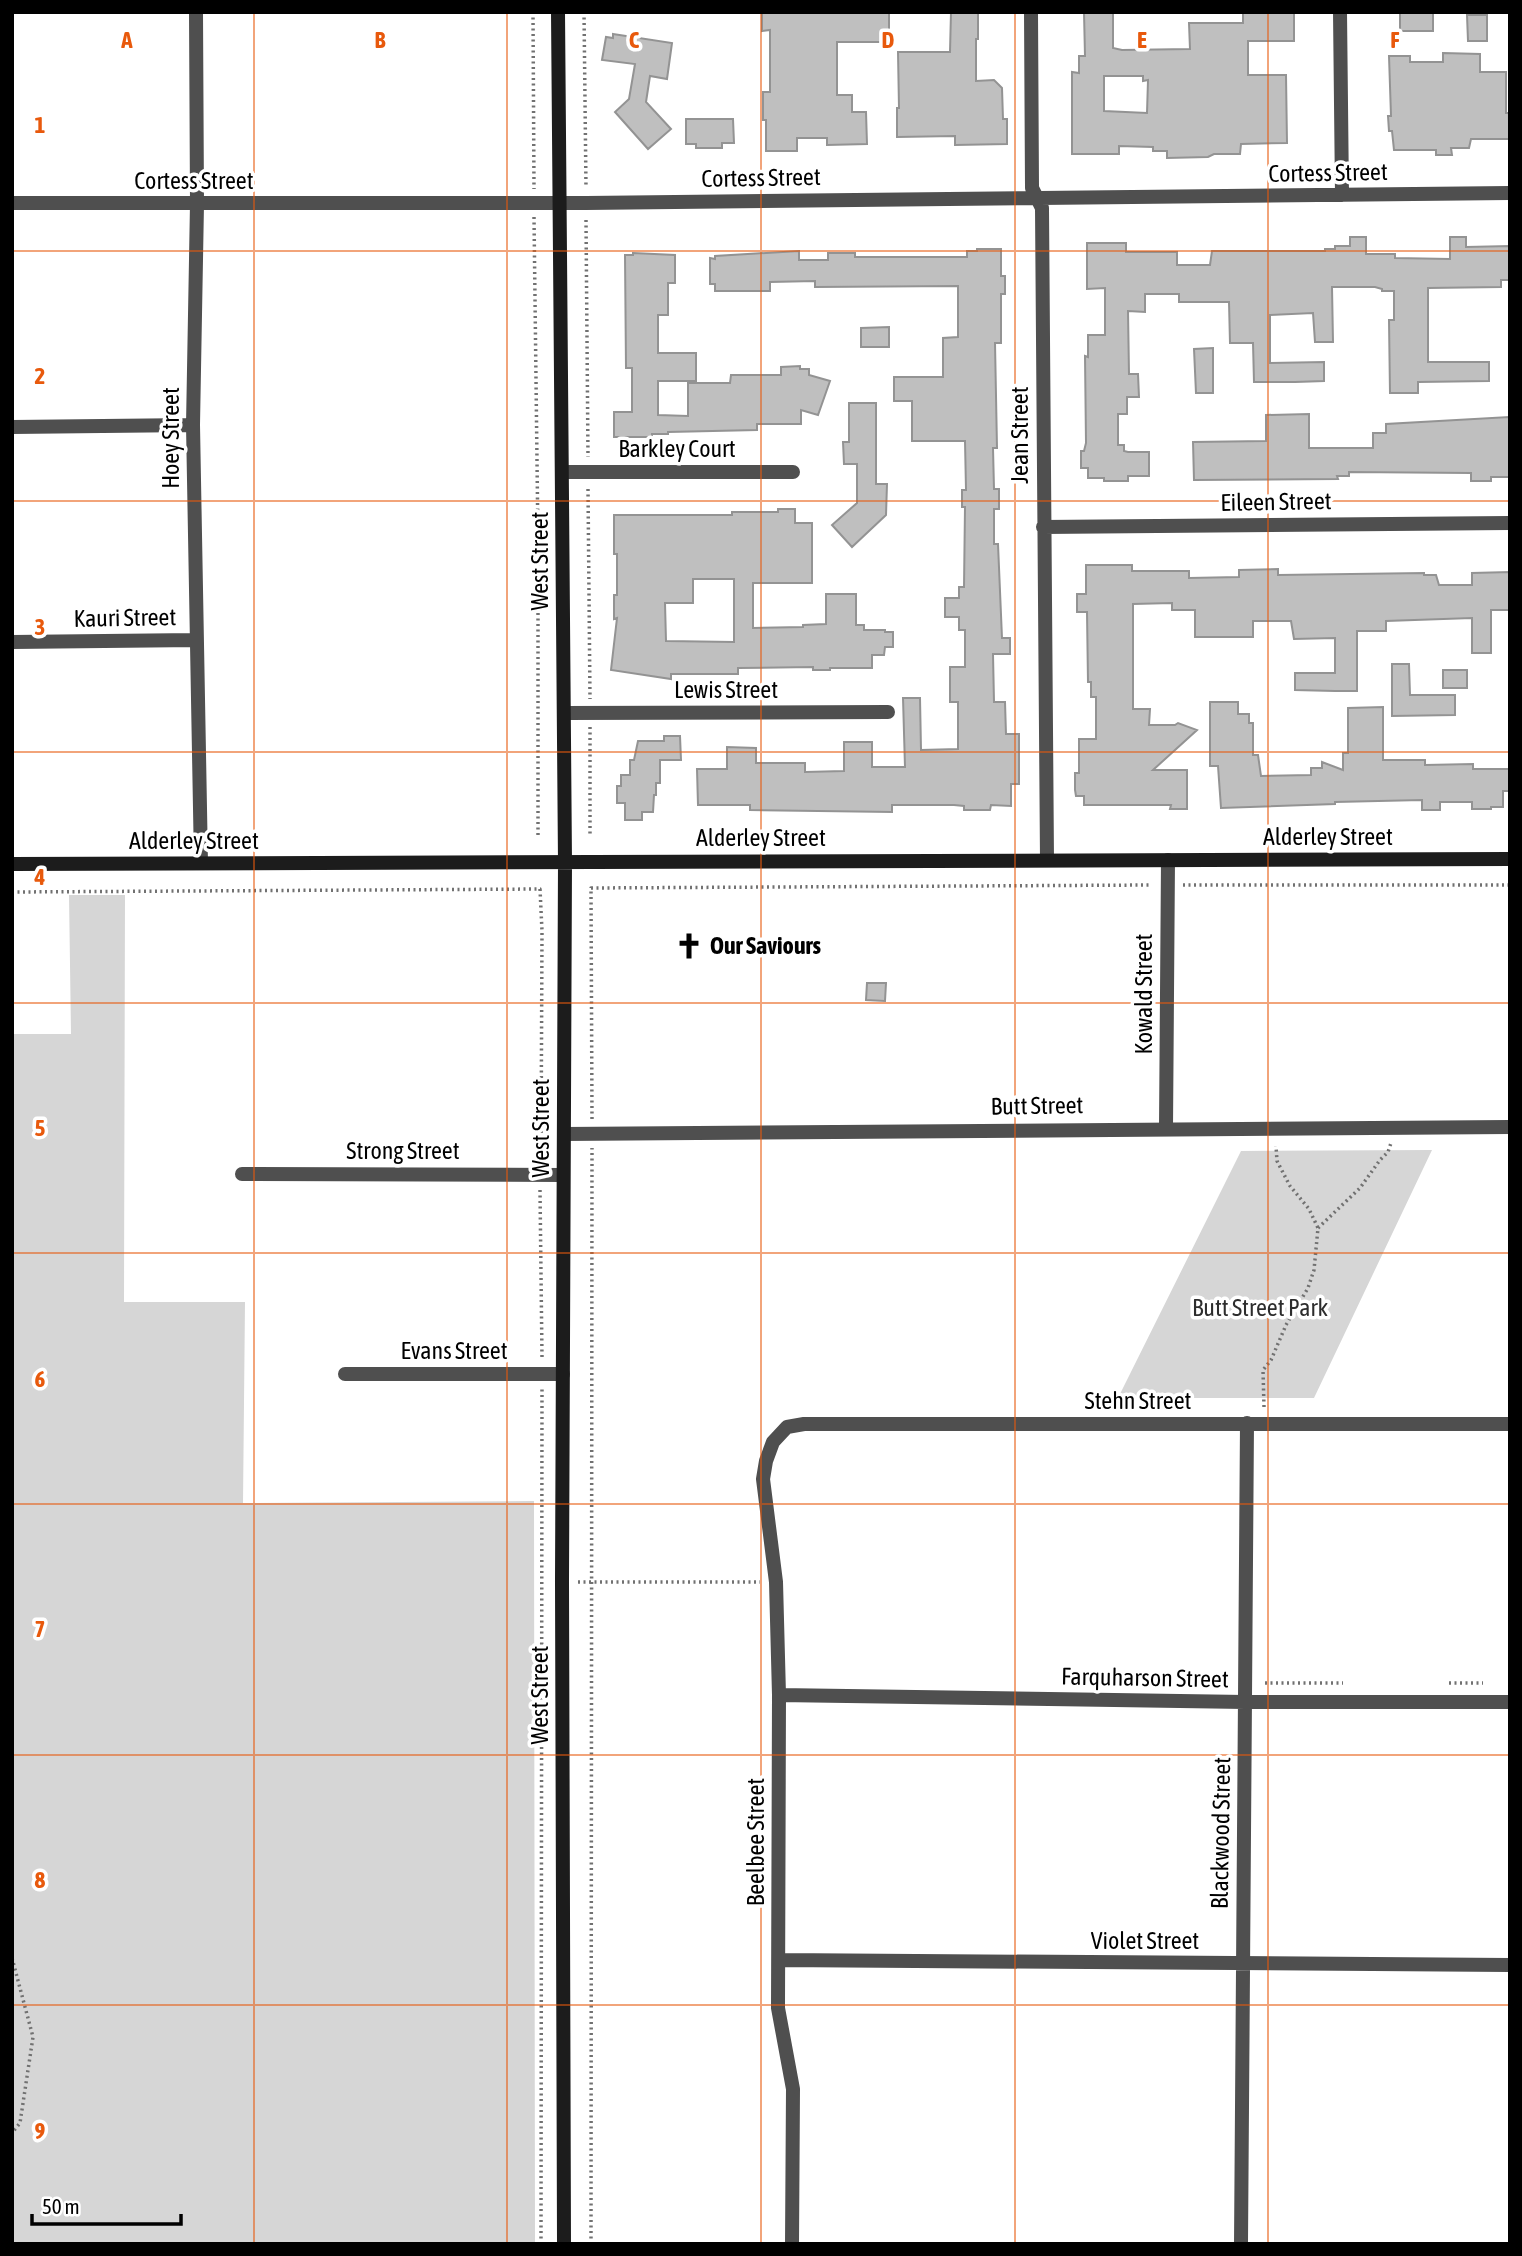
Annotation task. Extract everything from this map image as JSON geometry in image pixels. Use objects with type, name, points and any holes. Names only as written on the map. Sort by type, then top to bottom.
[{"type":"main road","name":"West Street","points":[[558,12],[565,862],[562,1581],[564,2244]]},
{"type":"main road","name":"Alderley Street","points":[[12,864],[1510,859]]},
{"type":"street","name":"Hoey Street","points":[[196,12],[197,204],[193,425],[201,863]]},
{"type":"street","name":"Jean Street","points":[[1031,12],[1032,188],[1042,208],[1046,860]]},
{"type":"street","points":[[1340,12],[1342,195]]},
{"type":"street","name":"Cortess Street","points":[[12,203],[586,203],[1510,193]]},
{"type":"street","points":[[12,427],[193,425]]},
{"type":"street","name":"Barkley Court","points":[[562,472],[793,471]]},
{"type":"street","name":"Eileen Street","points":[[1043,527],[1510,523]]},
{"type":"street","name":"Kauri Street","points":[[12,642],[195,640]]},
{"type":"street","name":"Lewis Street","points":[[564,713],[888,712]]},
{"type":"street","name":"Kowald Street","points":[[1166,1128],[1168,860]]},
{"type":"street","name":"Butt Street","points":[[564,1134],[1510,1127]]},
{"type":"street","name":"Strong Street","points":[[242,1174],[564,1175]]},
{"type":"street","name":"Evans Street","points":[[345,1374],[563,1374]]},
{"type":"street","name":"Blackwood Street","points":[[1241,2244],[1247,1423]]},
{"type":"street","name":"Stehn Street","points":[[773,1442],[787,1427],[804,1424],[1510,1424]]},
{"type":"street","name":"Beelbee Street","points":[[773,1442],[763,1479],[776,1582],[779,1695],[778,2008],[793,2089],[792,2244]]},
{"type":"street","name":"Farquharson Street","points":[[779,1695],[1245,1702],[1510,1702]]},
{"type":"street","name":"Violet Street","points":[[779,1961],[1510,1965]]},
{"type":"path","points":[[533,12],[538,835]]},
{"type":"path","points":[[584,12],[590,834]]},
{"type":"path","points":[[591,2244],[591,888],[1510,885]]},
{"type":"path","points":[[12,892],[540,889],[541,2244]]},
{"type":"path","points":[[1318,1228],[1360,1188],[1388,1152],[1392,1142],[1392,1127]]},
{"type":"path","points":[[1265,1423],[1263,1370],[1271,1360],[1286,1325],[1308,1288],[1314,1270],[1318,1228],[1310,1209],[1290,1186],[1278,1161],[1275,1128]]},
{"type":"path","points":[[562,1581],[776,1582]]},
{"type":"path","points":[[1265,1683],[1303,1681],[1352,1684]]},
{"type":"path","points":[[1440,1683],[1488,1683]]},
{"type":"path","points":[[12,1958],[33,2037],[20,2123],[12,2133]]},
{"type":"green space","points":[[69,895],[125,895],[124,1302],[245,1302],[243,1503],[534,1501],[535,2244],[12,2244],[12,1034],[71,1034]]},
{"type":"green space","name":"Butt Street Park","points":[[1432,1150],[1314,1398],[1118,1398],[1241,1151]]},
{"type":"building","points":[[762,12],[889,12],[889,42],[837,42],[837,95],[852,95],[852,112],[866,112],[867,144],[827,145],[827,138],[797,138],[797,151],[766,151],[763,92],[770,92],[770,30],[762,31]]},
{"type":"building","points":[[951,12],[978,12],[976,81],[994,80],[1002,88],[1003,119],[1007,119],[1007,144],[955,145],[955,136],[897,137],[898,52],[950,52]]},
{"type":"building","points":[[1084,12],[1113,12],[1113,48],[1122,50],[1190,49],[1189,23],[1243,23],[1243,12],[1294,12],[1294,41],[1248,41],[1248,75],[1286,75],[1287,143],[1241,144],[1240,154],[1214,154],[1208,157],[1167,158],[1167,151],[1153,151],[1153,147],[1119,146],[1119,154],[1072,154],[1072,72],[1079,73],[1079,56],[1085,56]],"holes":[[[1104,76],[1143,76],[1143,81],[1148,80],[1147,113],[1104,111]]]},
{"type":"building","points":[[1400,12],[1433,12],[1433,31],[1400,31]]},
{"type":"building","points":[[1467,15],[1487,15],[1487,41],[1468,41]]},
{"type":"building","points":[[613,34],[672,43],[667,79],[650,76],[646,102],[671,129],[648,149],[615,112],[629,99],[635,64],[602,60],[606,37],[613,38]]},
{"type":"building","points":[[1443,53],[1480,54],[1480,72],[1506,72],[1506,113],[1510,113],[1510,139],[1471,139],[1469,148],[1451,148],[1452,155],[1436,155],[1436,150],[1394,150],[1388,116],[1391,116],[1389,56],[1410,56],[1410,62],[1443,62]]},
{"type":"building","points":[[686,119],[733,119],[734,143],[722,143],[722,148],[696,148],[696,144],[686,144]]},
{"type":"building","points":[[1350,237],[1366,237],[1366,254],[1395,254],[1395,258],[1450,259],[1450,237],[1466,237],[1466,247],[1510,246],[1510,280],[1501,280],[1501,287],[1428,288],[1428,362],[1489,362],[1489,381],[1418,382],[1418,393],[1390,393],[1389,320],[1394,320],[1394,291],[1382,291],[1375,287],[1332,287],[1333,342],[1315,342],[1313,313],[1270,315],[1270,363],[1324,362],[1324,381],[1295,382],[1254,382],[1253,343],[1230,343],[1229,302],[1179,302],[1179,294],[1145,294],[1145,312],[1128,311],[1129,374],[1138,374],[1139,397],[1127,397],[1127,414],[1118,414],[1118,445],[1124,445],[1124,451],[1128,452],[1149,452],[1149,476],[1128,476],[1128,481],[1088,478],[1088,468],[1081,468],[1081,451],[1084,451],[1086,443],[1085,356],[1088,357],[1088,335],[1105,335],[1105,288],[1087,289],[1087,243],[1126,243],[1126,252],[1177,252],[1177,265],[1210,265],[1212,251],[1325,251],[1335,249],[1335,246],[1350,246]]},
{"type":"building","points":[[1001,249],[1001,276],[1005,276],[1005,294],[1001,294],[1001,343],[995,343],[997,448],[993,448],[994,489],[999,489],[999,509],[994,509],[994,544],[998,544],[1002,638],[1010,638],[1010,654],[993,654],[994,702],[1005,702],[1006,734],[1019,734],[1019,784],[1011,784],[1011,806],[991,805],[990,810],[964,810],[964,806],[954,805],[892,805],[892,812],[750,810],[750,805],[698,805],[697,769],[727,769],[727,747],[756,748],[756,763],[805,763],[805,772],[844,771],[844,742],[872,742],[872,767],[905,767],[903,698],[920,698],[921,750],[958,749],[958,702],[950,702],[950,667],[965,667],[965,630],[959,630],[959,617],[945,617],[945,598],[959,598],[959,587],[964,587],[965,507],[962,507],[962,490],[966,490],[965,441],[912,441],[912,401],[894,401],[894,377],[943,377],[943,338],[958,337],[958,286],[815,287],[815,281],[770,282],[770,291],[715,291],[715,284],[710,284],[710,258],[799,251],[799,260],[828,260],[828,253],[855,253],[855,257],[967,257],[967,251]]},
{"type":"building","points":[[625,255],[675,255],[675,283],[668,283],[668,315],[658,315],[658,353],[696,353],[696,381],[658,381],[658,415],[688,416],[688,383],[730,383],[731,375],[781,375],[781,367],[800,366],[800,369],[809,369],[809,375],[830,381],[818,415],[801,410],[801,424],[757,424],[757,430],[668,432],[652,434],[652,437],[614,437],[614,412],[632,412],[632,368],[626,368]]},
{"type":"building","points":[[889,327],[889,347],[861,347],[861,328]]},
{"type":"building","points":[[1213,348],[1213,393],[1196,393],[1194,349]]},
{"type":"building","points":[[849,403],[876,403],[876,484],[887,484],[886,515],[852,547],[832,525],[857,503],[857,464],[844,464],[843,442],[849,442]]},
{"type":"building","points":[[1309,414],[1309,448],[1373,448],[1373,433],[1386,433],[1386,424],[1509,417],[1510,477],[1471,481],[1471,473],[1349,472],[1349,476],[1337,476],[1338,479],[1194,480],[1193,442],[1266,441],[1266,415]]},
{"type":"building","points":[[778,509],[795,509],[795,523],[812,523],[812,583],[753,583],[753,628],[826,624],[826,594],[856,594],[856,625],[864,625],[864,630],[893,632],[893,647],[885,647],[884,655],[872,655],[872,668],[738,668],[738,674],[671,674],[671,679],[611,670],[617,618],[614,619],[617,554],[614,554],[614,515],[732,515],[732,512],[778,512]],"holes":[[[693,579],[734,579],[734,642],[666,641],[665,603],[693,603]]]},
{"type":"building","points":[[1086,565],[1132,565],[1132,571],[1189,571],[1189,578],[1239,577],[1239,570],[1278,569],[1278,575],[1424,573],[1436,575],[1439,585],[1472,585],[1472,573],[1510,572],[1510,610],[1491,610],[1491,653],[1472,653],[1472,618],[1386,621],[1386,631],[1357,631],[1357,691],[1335,691],[1295,690],[1295,673],[1335,673],[1335,638],[1294,639],[1291,621],[1253,621],[1253,637],[1195,637],[1195,610],[1172,610],[1172,603],[1133,604],[1133,709],[1150,709],[1149,725],[1178,723],[1197,730],[1153,770],[1187,770],[1187,809],[1170,809],[1171,805],[1084,805],[1084,796],[1076,796],[1075,790],[1075,773],[1079,773],[1079,739],[1096,739],[1096,697],[1091,697],[1091,682],[1088,682],[1087,612],[1077,612],[1077,594],[1086,594]]},
{"type":"building","points":[[1392,664],[1409,664],[1410,695],[1455,695],[1455,715],[1392,716]]},
{"type":"building","points":[[1443,670],[1467,670],[1467,688],[1443,688]]},
{"type":"building","points":[[1210,702],[1238,702],[1238,714],[1249,714],[1249,723],[1253,723],[1253,755],[1258,755],[1261,776],[1311,775],[1311,768],[1322,768],[1322,762],[1343,770],[1343,753],[1348,753],[1348,708],[1383,707],[1383,760],[1425,760],[1425,765],[1473,764],[1473,769],[1510,769],[1510,791],[1503,791],[1503,807],[1491,809],[1472,809],[1472,802],[1440,802],[1440,810],[1422,810],[1422,800],[1221,808],[1218,766],[1210,766]]},
{"type":"building","points":[[664,736],[680,736],[681,760],[660,760],[660,783],[656,783],[653,812],[642,812],[642,820],[625,820],[625,803],[617,803],[617,786],[621,786],[621,775],[630,775],[630,760],[634,760],[638,741],[664,741]]},
{"type":"building","points":[[867,983],[886,983],[885,1001],[866,1000]]},
{"type":"place","name":"Our Saviours","points":[[689,946]]}]
